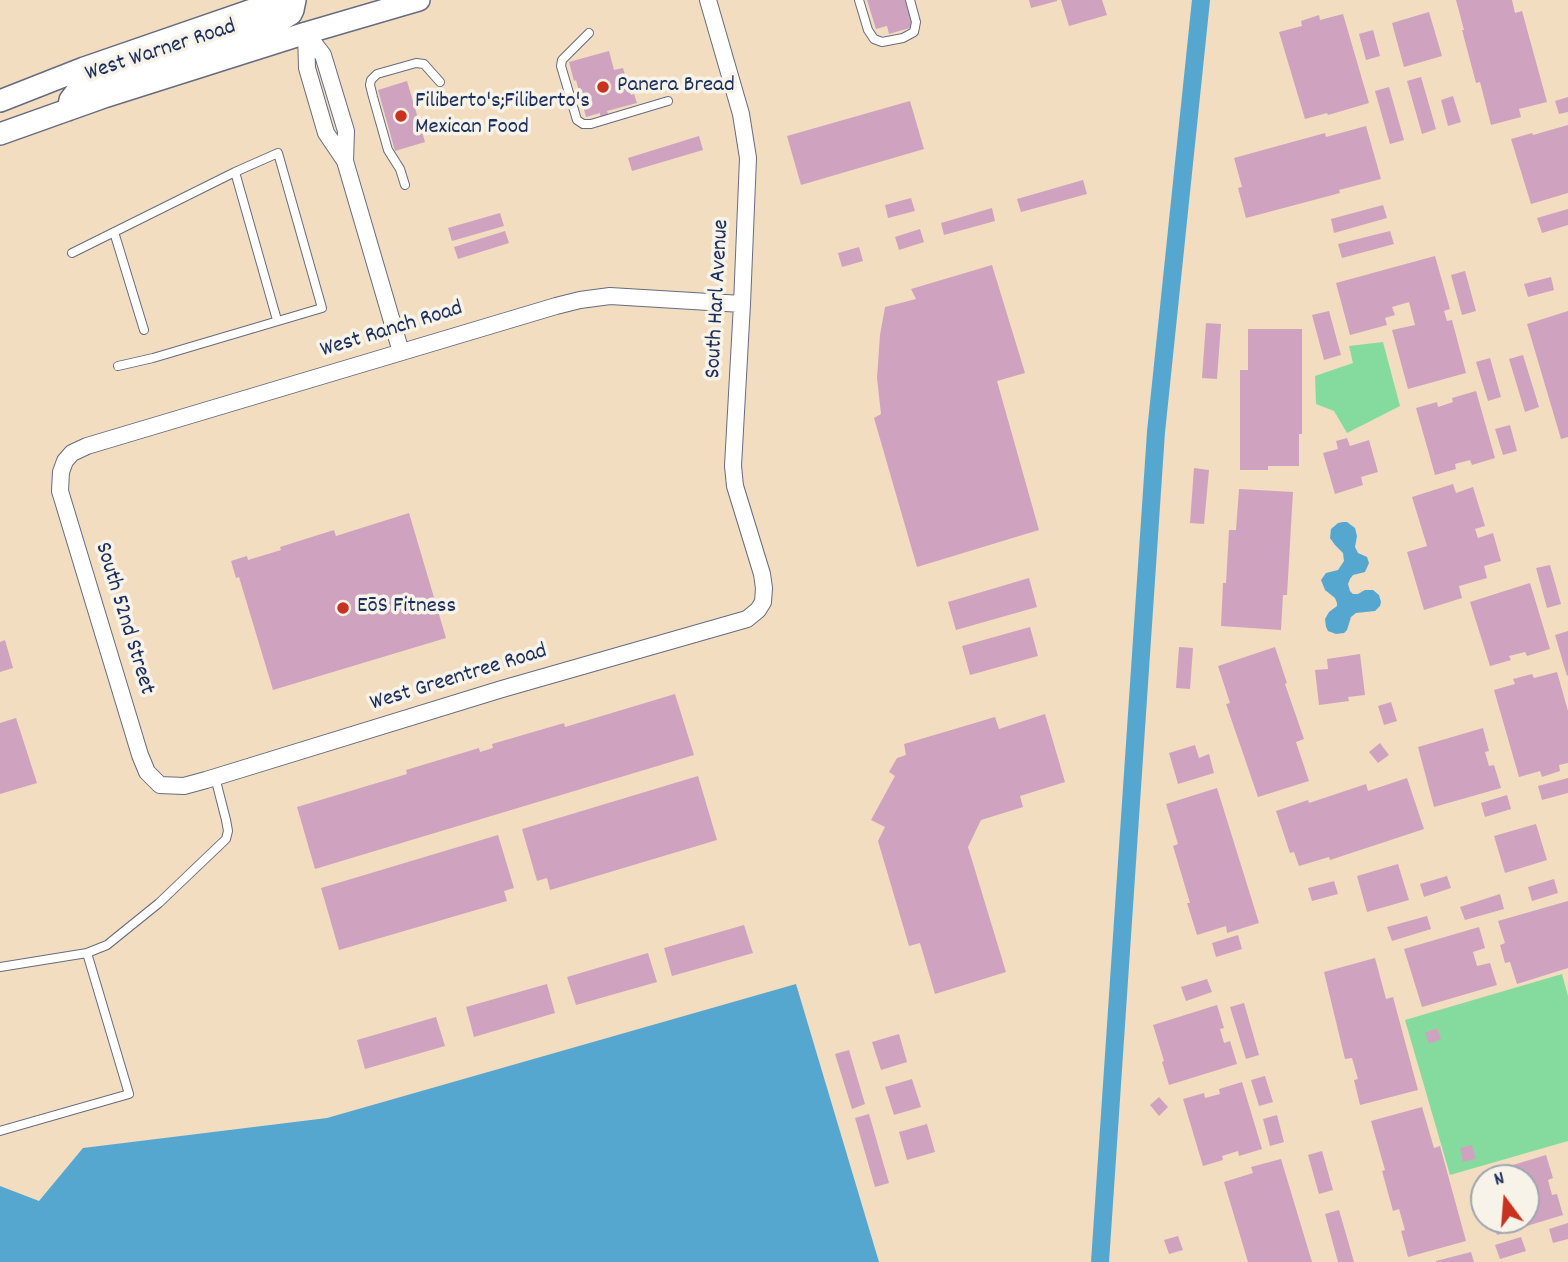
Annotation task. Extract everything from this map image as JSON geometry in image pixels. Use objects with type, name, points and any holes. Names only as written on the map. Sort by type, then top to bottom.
[{"type":"main road","name":"West Warner Road","points":[[0,101],[84,68],[281,0]]},
{"type":"main road","points":[[68,110],[76,92],[99,81],[276,23],[291,13],[295,0]]},
{"type":"main road","name":"West Warner Road","points":[[0,134],[306,33],[419,0]]},
{"type":"street","name":"South Harl Avenue","points":[[708,0],[736,92],[748,158],[733,466],[735,486],[762,574],[763,601]]},
{"type":"street","points":[[306,33],[323,55],[346,131],[345,161],[401,352]]},
{"type":"street","name":"West Ranch Road","points":[[65,461],[72,453],[87,446],[580,300],[610,296],[742,304]]},
{"type":"street","name":"South 52nd Street","points":[[65,461],[61,471],[60,491],[140,755],[147,772],[160,785]]},
{"type":"street","name":"West Greentree Road","points":[[160,785],[184,786],[502,689],[747,619],[758,610],[763,601]]},
{"type":"lane","points":[[859,0],[868,30],[874,39],[882,42],[903,38],[914,32],[916,22],[910,0]]},
{"type":"lane","points":[[589,33],[562,60],[561,66],[577,120],[583,124],[591,124],[668,101]]},
{"type":"lane","points":[[405,185],[400,169],[388,150],[370,85],[371,80],[377,74],[416,63],[424,64],[440,82]]},
{"type":"lane","points":[[72,253],[278,153],[322,308],[118,366]]},
{"type":"lane","points":[[235,172],[277,320]]},
{"type":"lane","points":[[114,232],[144,330]]},
{"type":"lane","points":[[0,967],[87,953],[107,945],[159,903],[226,839],[228,831],[215,777]]},
{"type":"lane","points":[[0,1131],[129,1094],[87,953]]},
{"type":"green space","points":[[1383,342],[1400,406],[1347,433],[1334,411],[1316,404],[1315,376],[1353,363],[1349,346]]},
{"type":"green space","points":[[1562,974],[1568,996],[1568,1141],[1488,1164],[1470,1164],[1470,1169],[1450,1175],[1405,1020]]},
{"type":"water","points":[[1347,522],[1355,528],[1355,547],[1358,553],[1367,557],[1369,563],[1365,572],[1353,575],[1350,579],[1350,591],[1358,594],[1373,590],[1379,595],[1381,602],[1375,611],[1356,613],[1351,617],[1347,630],[1336,634],[1328,631],[1325,619],[1337,603],[1325,590],[1321,580],[1326,573],[1338,570],[1344,561],[1343,553],[1330,538],[1331,529],[1338,523]]},
{"type":"water","points":[[796,984],[879,1262],[0,1262],[0,1186],[39,1201],[83,1148],[327,1118]]},
{"type":"building","points":[[867,0],[905,0],[913,27],[889,34],[887,26],[876,29]]},
{"type":"building","points":[[1029,0],[1057,0],[1057,1],[1031,8]]},
{"type":"building","points":[[1061,0],[1102,0],[1107,15],[1069,26]]},
{"type":"building","points":[[1456,0],[1512,0],[1515,13],[1522,11],[1547,102],[1519,109],[1521,117],[1491,125],[1480,82],[1476,83]]},
{"type":"building","points":[[1429,12],[1442,56],[1404,67],[1392,23]]},
{"type":"building","points":[[1343,14],[1369,103],[1305,119],[1279,32],[1302,26],[1301,21],[1319,15],[1320,20]]},
{"type":"building","points":[[1373,30],[1380,56],[1366,60],[1359,34]]},
{"type":"building","name":"Panera Bread","points":[[609,51],[614,70],[623,68],[631,95],[634,94],[637,103],[607,111],[609,117],[601,119],[600,113],[586,117],[569,62]]},
{"type":"building","points":[[1421,77],[1436,129],[1422,134],[1407,81]]},
{"type":"building","name":"Filiberto's;Filiberto's Mexican Food","points":[[407,81],[425,142],[395,151],[378,90]]},
{"type":"building","points":[[1389,87],[1404,140],[1390,144],[1375,91]]},
{"type":"building","points":[[1453,96],[1461,122],[1448,126],[1441,100]]},
{"type":"building","points":[[1568,97],[1568,112],[1559,114],[1555,101]]},
{"type":"building","points":[[910,101],[924,149],[801,185],[787,136]]},
{"type":"building","points":[[1568,125],[1568,193],[1531,204],[1511,139]]},
{"type":"building","points":[[1366,126],[1381,179],[1246,218],[1238,188],[1242,187],[1234,158],[1325,133],[1326,137]]},
{"type":"building","points":[[699,136],[703,150],[632,171],[628,158]]},
{"type":"building","points":[[1083,180],[1087,194],[1021,212],[1017,199]]},
{"type":"building","points":[[911,198],[915,211],[888,218],[885,205]]},
{"type":"building","points":[[1383,205],[1387,218],[1334,233],[1331,219]]},
{"type":"building","points":[[992,208],[995,221],[944,235],[941,223]]},
{"type":"building","points":[[1568,209],[1568,225],[1542,233],[1537,218]]},
{"type":"building","points":[[500,213],[504,226],[452,241],[448,228]]},
{"type":"building","points":[[920,229],[924,242],[899,250],[895,237]]},
{"type":"building","points":[[505,231],[509,243],[458,259],[454,247]]},
{"type":"building","points":[[1390,231],[1394,244],[1342,258],[1338,244]]},
{"type":"building","points":[[859,247],[863,261],[842,267],[838,253]]},
{"type":"building","points":[[1435,256],[1450,309],[1444,311],[1447,321],[1452,320],[1466,373],[1408,389],[1392,330],[1415,325],[1409,302],[1392,307],[1395,315],[1385,318],[1387,325],[1350,335],[1336,283]]},
{"type":"building","points":[[992,265],[1025,373],[997,381],[1039,530],[917,567],[874,418],[881,414],[877,378],[885,307],[916,299],[911,289]]},
{"type":"building","points":[[1465,271],[1476,311],[1462,315],[1451,275]]},
{"type":"building","points":[[1551,277],[1554,290],[1528,297],[1524,284]]},
{"type":"building","points":[[1329,311],[1341,355],[1324,360],[1312,315]]},
{"type":"building","points":[[1568,311],[1568,437],[1561,439],[1527,324]]},
{"type":"building","points":[[1206,323],[1221,324],[1217,379],[1202,378]]},
{"type":"building","points":[[1248,329],[1302,329],[1302,434],[1299,434],[1299,466],[1240,470],[1240,370],[1248,370]]},
{"type":"building","points":[[1523,355],[1539,407],[1525,412],[1509,359]]},
{"type":"building","points":[[1490,358],[1501,397],[1488,401],[1476,362]]},
{"type":"building","points":[[1476,391],[1495,458],[1472,465],[1470,460],[1455,464],[1456,469],[1435,475],[1416,408],[1437,402],[1438,407],[1453,402],[1452,398]]},
{"type":"building","points":[[1510,425],[1517,451],[1503,455],[1495,429]]},
{"type":"building","points":[[1347,438],[1350,446],[1369,440],[1378,472],[1361,477],[1363,485],[1335,494],[1323,453],[1338,449],[1336,441]]},
{"type":"building","points":[[1194,468],[1209,470],[1204,524],[1190,523]]},
{"type":"building","points":[[1453,484],[1456,493],[1473,487],[1485,526],[1475,529],[1478,538],[1493,533],[1501,561],[1484,566],[1487,578],[1459,586],[1462,598],[1424,610],[1407,552],[1427,546],[1412,497]]},
{"type":"building","points":[[1239,489],[1293,492],[1287,595],[1283,595],[1281,630],[1221,626],[1229,530],[1236,530]]},
{"type":"building","name":"EōS Fitness","points":[[409,513],[446,638],[273,690],[239,577],[236,578],[231,561],[247,556],[248,560],[334,530],[336,536]]},
{"type":"building","points":[[1550,565],[1561,604],[1547,608],[1536,568]]},
{"type":"building","points":[[1029,578],[1037,607],[956,630],[948,602]]},
{"type":"building","points":[[1530,583],[1550,649],[1527,656],[1525,652],[1509,656],[1511,660],[1490,666],[1470,602]]},
{"type":"building","points":[[1030,627],[1038,656],[970,675],[962,646]]},
{"type":"building","points":[[1568,631],[1568,675],[1567,676],[1555,635]]},
{"type":"building","points":[[5,640],[13,668],[0,672],[0,642]]},
{"type":"building","points":[[1179,647],[1193,648],[1190,689],[1176,688]]},
{"type":"building","points":[[1275,647],[1304,739],[1296,742],[1309,781],[1258,797],[1226,704],[1230,703],[1218,666]]},
{"type":"building","points":[[1360,654],[1365,695],[1348,697],[1349,701],[1319,705],[1315,670],[1328,669],[1327,659]]},
{"type":"building","points":[[1557,672],[1568,711],[1568,763],[1559,765],[1560,771],[1542,777],[1540,771],[1519,777],[1494,690],[1515,684],[1513,679],[1532,674],[1534,678]]},
{"type":"building","points":[[675,694],[694,755],[315,869],[297,807],[407,774],[406,770],[479,748],[480,752],[493,748],[492,744],[564,723],[565,727]]},
{"type":"building","points":[[1391,702],[1397,721],[1384,725],[1378,706]]},
{"type":"building","points":[[1045,714],[1065,782],[1020,796],[1023,807],[981,820],[968,847],[1006,972],[935,994],[920,943],[909,946],[878,841],[885,827],[871,820],[895,776],[889,772],[897,758],[906,755],[904,744],[995,717],[999,729]]},
{"type":"building","points":[[16,718],[37,783],[0,794],[0,723]]},
{"type":"building","points":[[1483,728],[1489,751],[1485,752],[1489,766],[1494,765],[1501,788],[1434,807],[1418,747]]},
{"type":"building","points":[[1380,743],[1389,755],[1378,763],[1369,752]]},
{"type":"building","points":[[1195,745],[1199,758],[1209,754],[1214,773],[1178,784],[1169,753]]},
{"type":"building","points":[[698,776],[717,840],[550,890],[547,878],[537,881],[522,829]]},
{"type":"building","points":[[1407,778],[1424,829],[1330,860],[1329,857],[1299,866],[1294,852],[1290,853],[1276,811],[1366,784],[1368,791]]},
{"type":"building","points":[[1568,778],[1568,793],[1542,800],[1538,786]]},
{"type":"building","points":[[1217,788],[1259,923],[1227,933],[1226,926],[1197,935],[1173,846],[1178,844],[1166,804]]},
{"type":"building","points":[[1507,795],[1511,809],[1485,817],[1481,803]]},
{"type":"building","points":[[1536,824],[1547,860],[1505,873],[1494,836]]},
{"type":"building","points":[[498,835],[514,888],[504,891],[507,901],[339,950],[321,888]]},
{"type":"building","points":[[1398,864],[1409,900],[1367,912],[1357,876]]},
{"type":"building","points":[[1447,876],[1451,888],[1424,897],[1420,884]]},
{"type":"building","points":[[1554,879],[1558,893],[1532,901],[1528,887]]},
{"type":"building","points":[[1334,881],[1338,894],[1312,901],[1308,888]]},
{"type":"building","points":[[1500,894],[1504,909],[1465,920],[1460,907]]},
{"type":"building","points":[[1568,901],[1568,968],[1517,984],[1510,962],[1505,963],[1500,945],[1505,943],[1498,921]]},
{"type":"building","points":[[1427,916],[1431,929],[1392,941],[1387,927]]},
{"type":"building","points":[[744,925],[753,953],[672,976],[664,948]]},
{"type":"building","points":[[1479,927],[1485,948],[1473,952],[1477,966],[1490,963],[1497,985],[1422,1007],[1404,949]]},
{"type":"building","points":[[1238,935],[1242,949],[1216,957],[1212,943]]},
{"type":"building","points":[[648,953],[657,982],[576,1005],[567,977]]},
{"type":"building","points":[[1375,958],[1386,999],[1393,997],[1418,1090],[1360,1105],[1354,1080],[1358,1079],[1352,1058],[1345,1059],[1324,972]]},
{"type":"building","points":[[1207,979],[1212,992],[1186,1001],[1181,987]]},
{"type":"building","points":[[547,984],[555,1013],[474,1037],[466,1007]]},
{"type":"building","points":[[1244,1003],[1259,1055],[1246,1059],[1230,1007]]},
{"type":"building","points":[[1217,1005],[1224,1028],[1220,1029],[1224,1043],[1230,1041],[1237,1064],[1169,1085],[1153,1025]]},
{"type":"building","points":[[436,1017],[445,1046],[365,1069],[357,1040]]},
{"type":"building","points":[[1437,1028],[1441,1039],[1429,1044],[1425,1033]]},
{"type":"building","points":[[899,1034],[907,1062],[881,1070],[872,1042]]},
{"type":"building","points":[[849,1050],[865,1104],[852,1109],[835,1054]]},
{"type":"building","points":[[1265,1076],[1273,1102],[1259,1106],[1251,1080]]},
{"type":"building","points":[[912,1079],[921,1107],[894,1115],[885,1087]]},
{"type":"building","points":[[1242,1082],[1262,1149],[1239,1156],[1238,1151],[1222,1156],[1223,1160],[1203,1166],[1183,1099],[1204,1093],[1205,1098],[1220,1094],[1219,1089]]},
{"type":"building","points":[[1159,1097],[1168,1107],[1159,1116],[1150,1105]]},
{"type":"building","points":[[1422,1107],[1434,1148],[1440,1146],[1466,1241],[1408,1257],[1401,1231],[1405,1230],[1399,1209],[1393,1211],[1371,1121]]},
{"type":"building","points":[[869,1114],[889,1183],[875,1187],[855,1118]]},
{"type":"building","points":[[1277,1115],[1284,1142],[1270,1146],[1263,1119]]},
{"type":"building","points":[[927,1124],[935,1152],[907,1160],[899,1132]]},
{"type":"building","points":[[1472,1145],[1476,1159],[1463,1162],[1460,1148]]},
{"type":"building","points":[[1322,1151],[1333,1190],[1319,1194],[1308,1155]]},
{"type":"building","points":[[1546,1155],[1553,1178],[1548,1180],[1552,1195],[1557,1194],[1563,1215],[1540,1222],[1540,1164],[1516,1164]]},
{"type":"building","points":[[1281,1159],[1312,1262],[1248,1262],[1224,1182],[1253,1173],[1251,1167]]},
{"type":"building","points":[[1339,1210],[1354,1262],[1338,1262],[1325,1214]]},
{"type":"building","points":[[1568,1223],[1568,1239],[1553,1243],[1549,1229]]},
{"type":"building","points":[[1178,1236],[1183,1250],[1169,1254],[1164,1240]]},
{"type":"building","points":[[1521,1237],[1526,1251],[1500,1259],[1495,1245]]},
{"type":"building","points":[[1471,1252],[1474,1262],[1436,1262],[1436,1261]]},
{"type":"waterway","points":[[1100,1262],[1156,432],[1201,0]]},
{"type":"place","name":"Panera Bread","points":[[603,87]]},
{"type":"place","name":"Filiberto's;Filiberto's Mexican Food","points":[[401,116]]},
{"type":"place","name":"EōS Fitness","points":[[343,608]]}]
